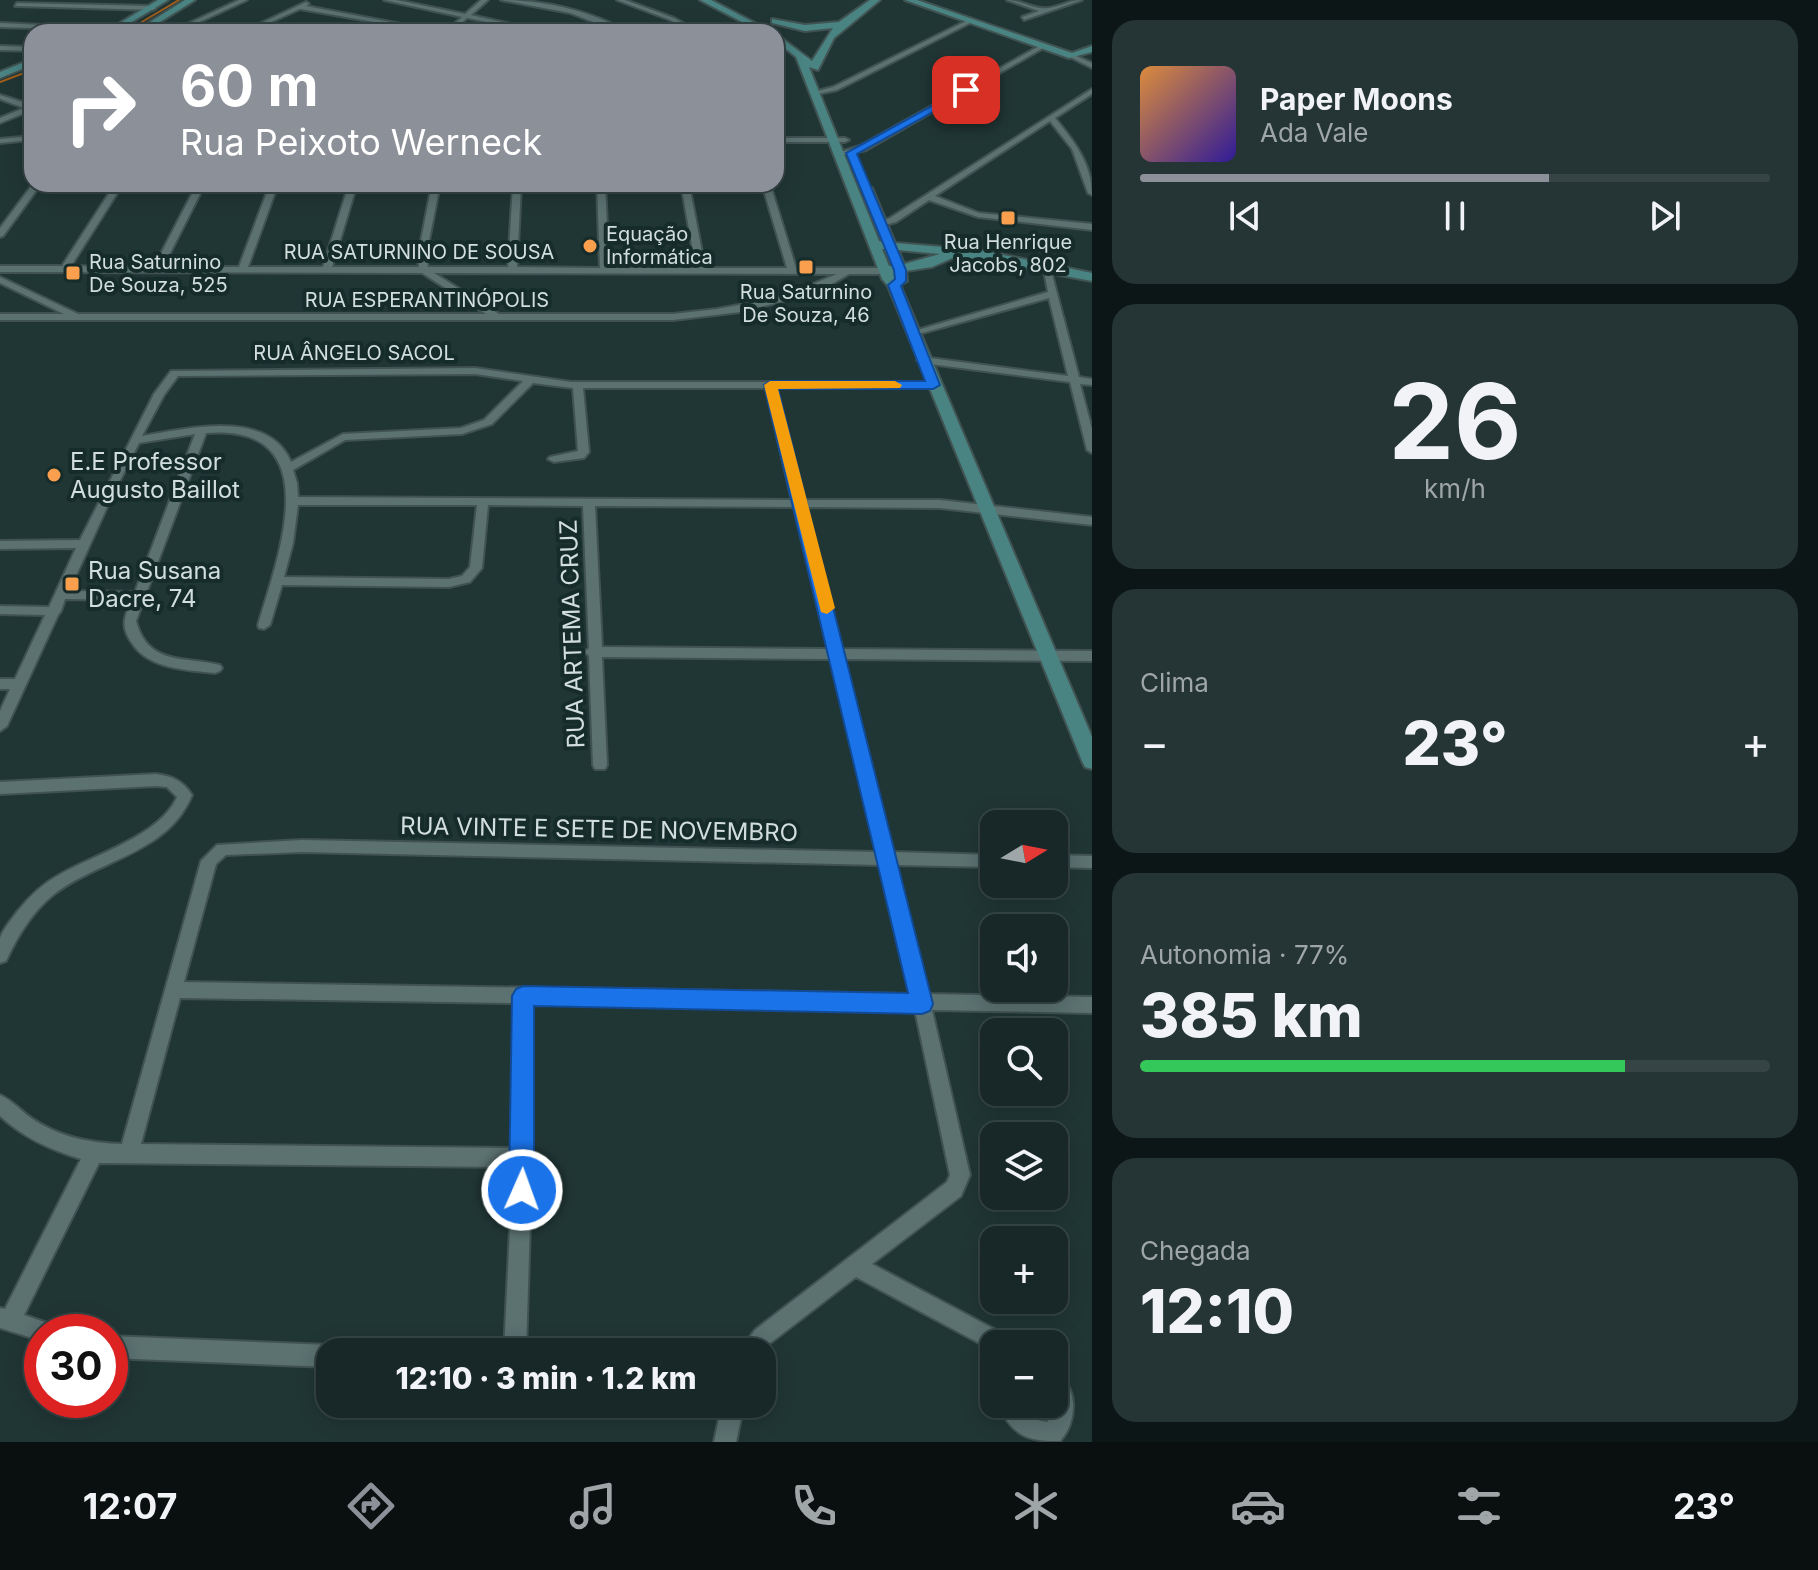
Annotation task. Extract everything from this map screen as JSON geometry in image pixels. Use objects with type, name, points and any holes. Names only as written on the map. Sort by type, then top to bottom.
[{"type":"street","points":[[125,24],[164,0]]},
{"type":"street","points":[[152,24],[191,0]]},
{"type":"street","points":[[191,24],[244,0]]},
{"type":"street","points":[[262,24],[313,0]]},
{"type":"street","points":[[387,0],[508,24]]},
{"type":"street","points":[[457,24],[485,0]]},
{"type":"street","points":[[504,0],[571,11],[604,24]]},
{"type":"street","points":[[620,0],[680,24]]},
{"type":"street","points":[[704,0],[753,24]]},
{"type":"street","points":[[784,37],[808,42],[837,27],[876,0]]},
{"type":"street","points":[[909,0],[1072,56],[1092,66]]},
{"type":"street","points":[[1010,0],[1045,11]]},
{"type":"street","points":[[1024,18],[1079,0]]},
{"type":"street","points":[[12,25],[18,2],[153,8]]},
{"type":"street","points":[[299,7],[397,24]]},
{"type":"street","points":[[770,9],[773,24]]},
{"type":"street","points":[[819,93],[970,21]]},
{"type":"street","points":[[0,25],[24,26]]},
{"type":"street","points":[[784,33],[805,28],[837,27]]},
{"type":"street","points":[[819,93],[815,68],[822,45],[837,27]]},
{"type":"street","points":[[784,43],[815,68]]},
{"type":"street","points":[[845,153],[1043,46]]},
{"type":"street","points":[[0,48],[24,49]]},
{"type":"street","points":[[1072,56],[1092,49]]},
{"type":"street","points":[[800,56],[891,245],[895,276],[922,360],[1092,761]]},
{"type":"street","points":[[0,75],[24,65]]},
{"type":"street","points":[[0,88],[21,80]]},
{"type":"street","points":[[881,223],[893,220],[1092,91]]},
{"type":"street","points":[[0,97],[24,105]]},
{"type":"street","points":[[0,121],[24,110]]},
{"type":"street","points":[[1051,117],[1076,149],[1092,193]]},
{"type":"street","points":[[0,141],[24,139]]},
{"type":"street","points":[[784,140],[839,140]]},
{"type":"street","points":[[845,153],[876,246],[895,276]]},
{"type":"street","points":[[0,234],[31,192]]},
{"type":"street","points":[[65,269],[114,192]]},
{"type":"street","points":[[157,269],[197,192]]},
{"type":"street","points":[[242,270],[271,192]]},
{"type":"street","points":[[327,270],[351,192]]},
{"type":"street","points":[[434,192],[422,256],[424,270],[498,318]]},
{"type":"street","points":[[512,271],[517,192]]},
{"type":"street","points":[[601,192],[605,271]]},
{"type":"street","points":[[686,192],[701,271]]},
{"type":"street","points":[[768,192],[792,271]]},
{"type":"street","points":[[929,197],[978,215],[1092,227]]},
{"type":"street","points":[[876,246],[916,246],[957,251],[1092,277]]},
{"type":"street","points":[[916,246],[928,251],[930,263]]},
{"type":"street","points":[[895,276],[957,251]]},
{"type":"street","points":[[1046,267],[1092,450]]},
{"type":"street","name":"RUA SATURNINO DE SOUSA","points":[[0,269],[792,271],[895,276]]},
{"type":"street","name":"RUA ESPERANTINÓPOLIS","points":[[0,317],[498,318],[700,315],[778,299],[822,285],[846,272]]},
{"type":"street","points":[[0,280],[77,317]]},
{"type":"street","points":[[912,333],[1052,294]]},
{"type":"street","points":[[922,360],[1092,382]]},
{"type":"street","name":"RUA ÂNGELO SACOL","points":[[134,441],[159,394],[177,373],[475,371],[578,384],[933,385]]},
{"type":"street","points":[[288,468],[343,437],[462,431],[481,426],[531,379]]},
{"type":"street","points":[[554,459],[580,456],[584,452],[578,384]]},
{"type":"street","points":[[761,1338],[954,1189],[960,1175],[922,1004],[770,385]]},
{"type":"street","points":[[0,726],[134,441],[227,429],[251,433],[271,445],[288,468],[295,501],[264,625]]},
{"type":"street","points":[[201,431],[130,621],[131,634],[144,651],[164,660],[215,668]]},
{"type":"street","points":[[295,501],[801,502],[984,506],[1092,521]]},
{"type":"street","points":[[276,581],[449,583],[466,579],[476,568],[483,502]]},
{"type":"street","name":"RUA ARTEMA CRUZ","points":[[589,502],[592,652],[600,765]]},
{"type":"street","points":[[0,545],[84,544]]},
{"type":"street","points":[[61,595],[138,596]]},
{"type":"street","points":[[0,610],[55,611]]},
{"type":"street","points":[[592,652],[1092,656]]},
{"type":"street","points":[[0,684],[19,684]]},
{"type":"street","points":[[0,788],[156,780],[171,782],[185,795],[184,805],[167,825],[49,890],[29,909],[0,956]]},
{"type":"street","name":"RUA VINTE E SETE DE NOVEMBRO","points":[[174,990],[209,861],[214,853],[235,846],[980,861]]},
{"type":"street","points":[[1068,861],[1092,862]]},
{"type":"street","points":[[129,1154],[174,990],[1092,1005]]},
{"type":"street","points":[[516,1338],[523,1158],[523,996]]},
{"type":"street","points":[[0,1104],[24,1127],[54,1144],[94,1153],[523,1158]]},
{"type":"street","points":[[5,1320],[94,1153]]},
{"type":"street","points":[[853,1265],[980,1332]]},
{"type":"street","points":[[128,1348],[316,1355]]},
{"type":"street","points":[[725,1442],[730,1418]]},
{"type":"street","points":[[1023,1435],[1043,1434],[1059,1427],[1062,1418]]},
{"type":"waterway","points":[[138,24],[179,0]]},
{"type":"waterway","points":[[0,82],[24,73]]},
{"type":"slow traffic","points":[[827,608],[770,385],[895,385]]},
{"type":"place","name":"Rua Henrique Jacobs, 802","points":[[1008,218]]},
{"type":"place","name":"Equação Informática","points":[[590,246]]},
{"type":"place","name":"Rua Saturnino De Souza, 46","points":[[806,267]]},
{"type":"place","name":"Rua Saturnino De Souza, 525","points":[[73,273]]},
{"type":"place","name":"E.E Professor Augusto Baillot","points":[[54,475]]},
{"type":"place","name":"Rua Susana Dacre, 74","points":[[72,584]]},
{"type":"route","points":[[522,1190],[523,996],[922,1004],[770,385],[933,385],[894,285],[901,281],[900,270],[851,153],[966,90]]}]
